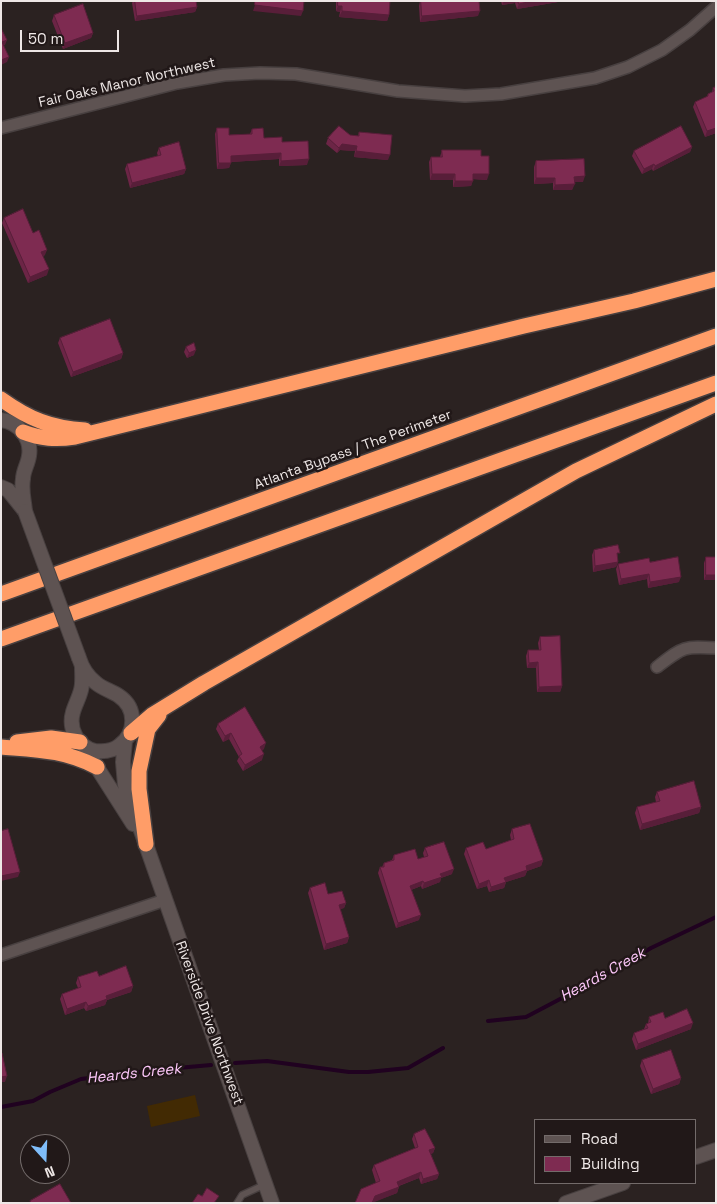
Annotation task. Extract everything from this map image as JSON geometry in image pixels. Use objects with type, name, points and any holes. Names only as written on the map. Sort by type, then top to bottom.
[{"type":"highway","points":[[23,432],[47,439],[60,440],[524,326],[634,301],[716,279]]},
{"type":"highway","name":"Atlanta Bypass / The Perimeter","points":[[1,594],[716,336]]},
{"type":"highway","points":[[1,639],[716,384]]},
{"type":"highway","points":[[1,399],[22,414],[45,424],[68,429],[102,430]]},
{"type":"highway","points":[[128,737],[152,715],[204,683],[576,471],[716,404]]},
{"type":"highway","points":[[146,844],[139,789],[139,771],[148,729],[164,708]]},
{"type":"highway","points":[[1,746],[51,738],[82,744]]},
{"type":"highway","points":[[1,746],[63,753],[80,758],[97,767]]},
{"type":"street","name":"Fair Oaks Manor Northwest","points":[[1,128],[177,83],[224,75],[296,74],[398,91],[465,96],[501,94],[595,78],[628,67],[662,50],[690,30],[716,7]]},
{"type":"street","points":[[4,418],[23,432],[30,448],[22,489],[25,511],[80,662]]},
{"type":"street","points":[[1,487],[8,490],[25,511]]},
{"type":"street","points":[[657,667],[681,649],[693,647],[716,648]]},
{"type":"street","name":"Riverside Drive Northwest","points":[[80,662],[98,685],[121,697],[128,704],[132,713],[133,723],[123,762],[125,785],[272,1203]]},
{"type":"street","name":"Riverside Drive Northwest","points":[[80,662],[81,688],[72,722],[73,731],[146,844]]},
{"type":"street","points":[[82,744],[101,752],[110,751],[118,747],[128,737]]},
{"type":"street","points":[[1,955],[165,900]]},
{"type":"street","points":[[697,1157],[716,1150]]},
{"type":"street","points":[[566,1203],[620,1184]]},
{"type":"lane","points":[[237,1203],[242,1195],[266,1184]]},
{"type":"shaded area","points":[[195,1095],[200,1116],[151,1127],[147,1106]]},
{"type":"building","points":[[135,1],[196,1],[197,7],[137,16]]},
{"type":"building","points":[[255,1],[304,1],[303,11],[255,5]]},
{"type":"building","points":[[338,1],[390,1],[389,15],[342,11],[342,6],[338,6]]},
{"type":"building","points":[[421,1],[479,1],[480,11],[422,16]]},
{"type":"building","points":[[518,1],[532,1],[519,4]]},
{"type":"building","points":[[83,4],[93,33],[65,43],[54,15]]},
{"type":"building","points":[[1,28],[7,40],[2,42],[9,57],[1,60]]},
{"type":"building","points":[[716,87],[716,128],[707,131],[695,102],[708,96],[708,94],[714,91],[713,88]]},
{"type":"building","points":[[339,126],[350,135],[359,136],[359,132],[392,135],[390,155],[356,151],[357,146],[342,144],[339,148],[328,138]]},
{"type":"building","points":[[681,126],[692,147],[655,166],[654,164],[644,169],[634,151]]},
{"type":"building","points":[[217,128],[229,128],[229,135],[252,134],[252,129],[263,128],[264,138],[282,137],[282,142],[308,141],[309,159],[281,161],[281,153],[231,156],[231,163],[219,163]]},
{"type":"building","points":[[179,142],[186,169],[132,183],[127,164],[161,155],[159,148]]},
{"type":"building","points":[[442,150],[481,150],[481,156],[489,156],[489,174],[473,174],[473,181],[455,181],[455,174],[432,174],[431,157],[442,157]]},
{"type":"building","points":[[584,159],[585,176],[574,177],[575,184],[555,185],[555,178],[536,178],[536,161]]},
{"type":"building","points":[[23,209],[33,233],[39,230],[47,250],[41,252],[49,269],[30,277],[4,218]]},
{"type":"building","points":[[110,319],[123,353],[73,372],[60,338]]},
{"type":"building","points":[[194,343],[196,350],[189,353],[186,347]]},
{"type":"building","points":[[618,545],[620,553],[617,553],[618,562],[595,566],[594,550]]},
{"type":"building","points":[[678,557],[681,577],[650,582],[649,574],[621,579],[618,564],[649,558],[650,562]]},
{"type":"building","points":[[706,557],[716,557],[716,575],[706,575]]},
{"type":"building","points":[[560,636],[562,686],[539,687],[538,662],[529,663],[528,650],[541,650],[540,637]]},
{"type":"building","points":[[245,707],[266,743],[260,747],[264,754],[245,765],[239,756],[242,754],[231,733],[225,736],[218,724]]},
{"type":"building","points":[[694,781],[701,807],[642,824],[637,807],[660,801],[657,792]]},
{"type":"building","points":[[530,824],[543,860],[526,866],[527,870],[504,878],[506,882],[491,887],[489,880],[479,884],[466,848],[483,842],[486,849],[514,839],[512,829]]},
{"type":"building","points":[[8,829],[20,872],[1,876],[1,831]]},
{"type":"building","points":[[444,842],[454,869],[440,874],[442,877],[410,886],[421,915],[398,923],[380,867],[384,867],[384,863],[394,860],[394,855],[415,849],[418,859],[428,856],[425,848]]},
{"type":"building","points":[[325,883],[328,894],[342,891],[346,903],[339,905],[349,937],[326,944],[310,888]]},
{"type":"building","points":[[126,966],[133,986],[106,996],[107,999],[88,1006],[86,1002],[67,1009],[62,994],[81,987],[78,977],[97,971],[99,976]]},
{"type":"building","points":[[687,1009],[693,1023],[638,1044],[634,1033],[648,1028],[646,1024],[651,1022],[649,1017],[663,1012],[665,1018]]},
{"type":"building","points":[[671,1050],[681,1078],[653,1089],[642,1060]]},
{"type":"building","points":[[1,1053],[7,1076],[1,1077]]},
{"type":"building","points":[[425,1129],[435,1148],[429,1150],[439,1174],[423,1179],[421,1172],[397,1182],[399,1187],[375,1196],[372,1203],[355,1203],[361,1189],[380,1181],[374,1165],[418,1147],[414,1134]]},
{"type":"building","points":[[60,1184],[71,1203],[31,1203],[30,1201]]},
{"type":"building","points":[[207,1188],[219,1196],[214,1203],[192,1203],[198,1194],[202,1196]]},
{"type":"waterway","name":"Heards Creek","points":[[488,1021],[526,1017],[600,978],[651,948],[716,917]]},
{"type":"waterway","name":"Heards Creek","points":[[235,1063],[267,1061],[349,1072],[368,1072],[408,1068],[443,1048]]},
{"type":"waterway","name":"Heards Creek","points":[[1,1107],[33,1101],[81,1079],[211,1065]]}]
